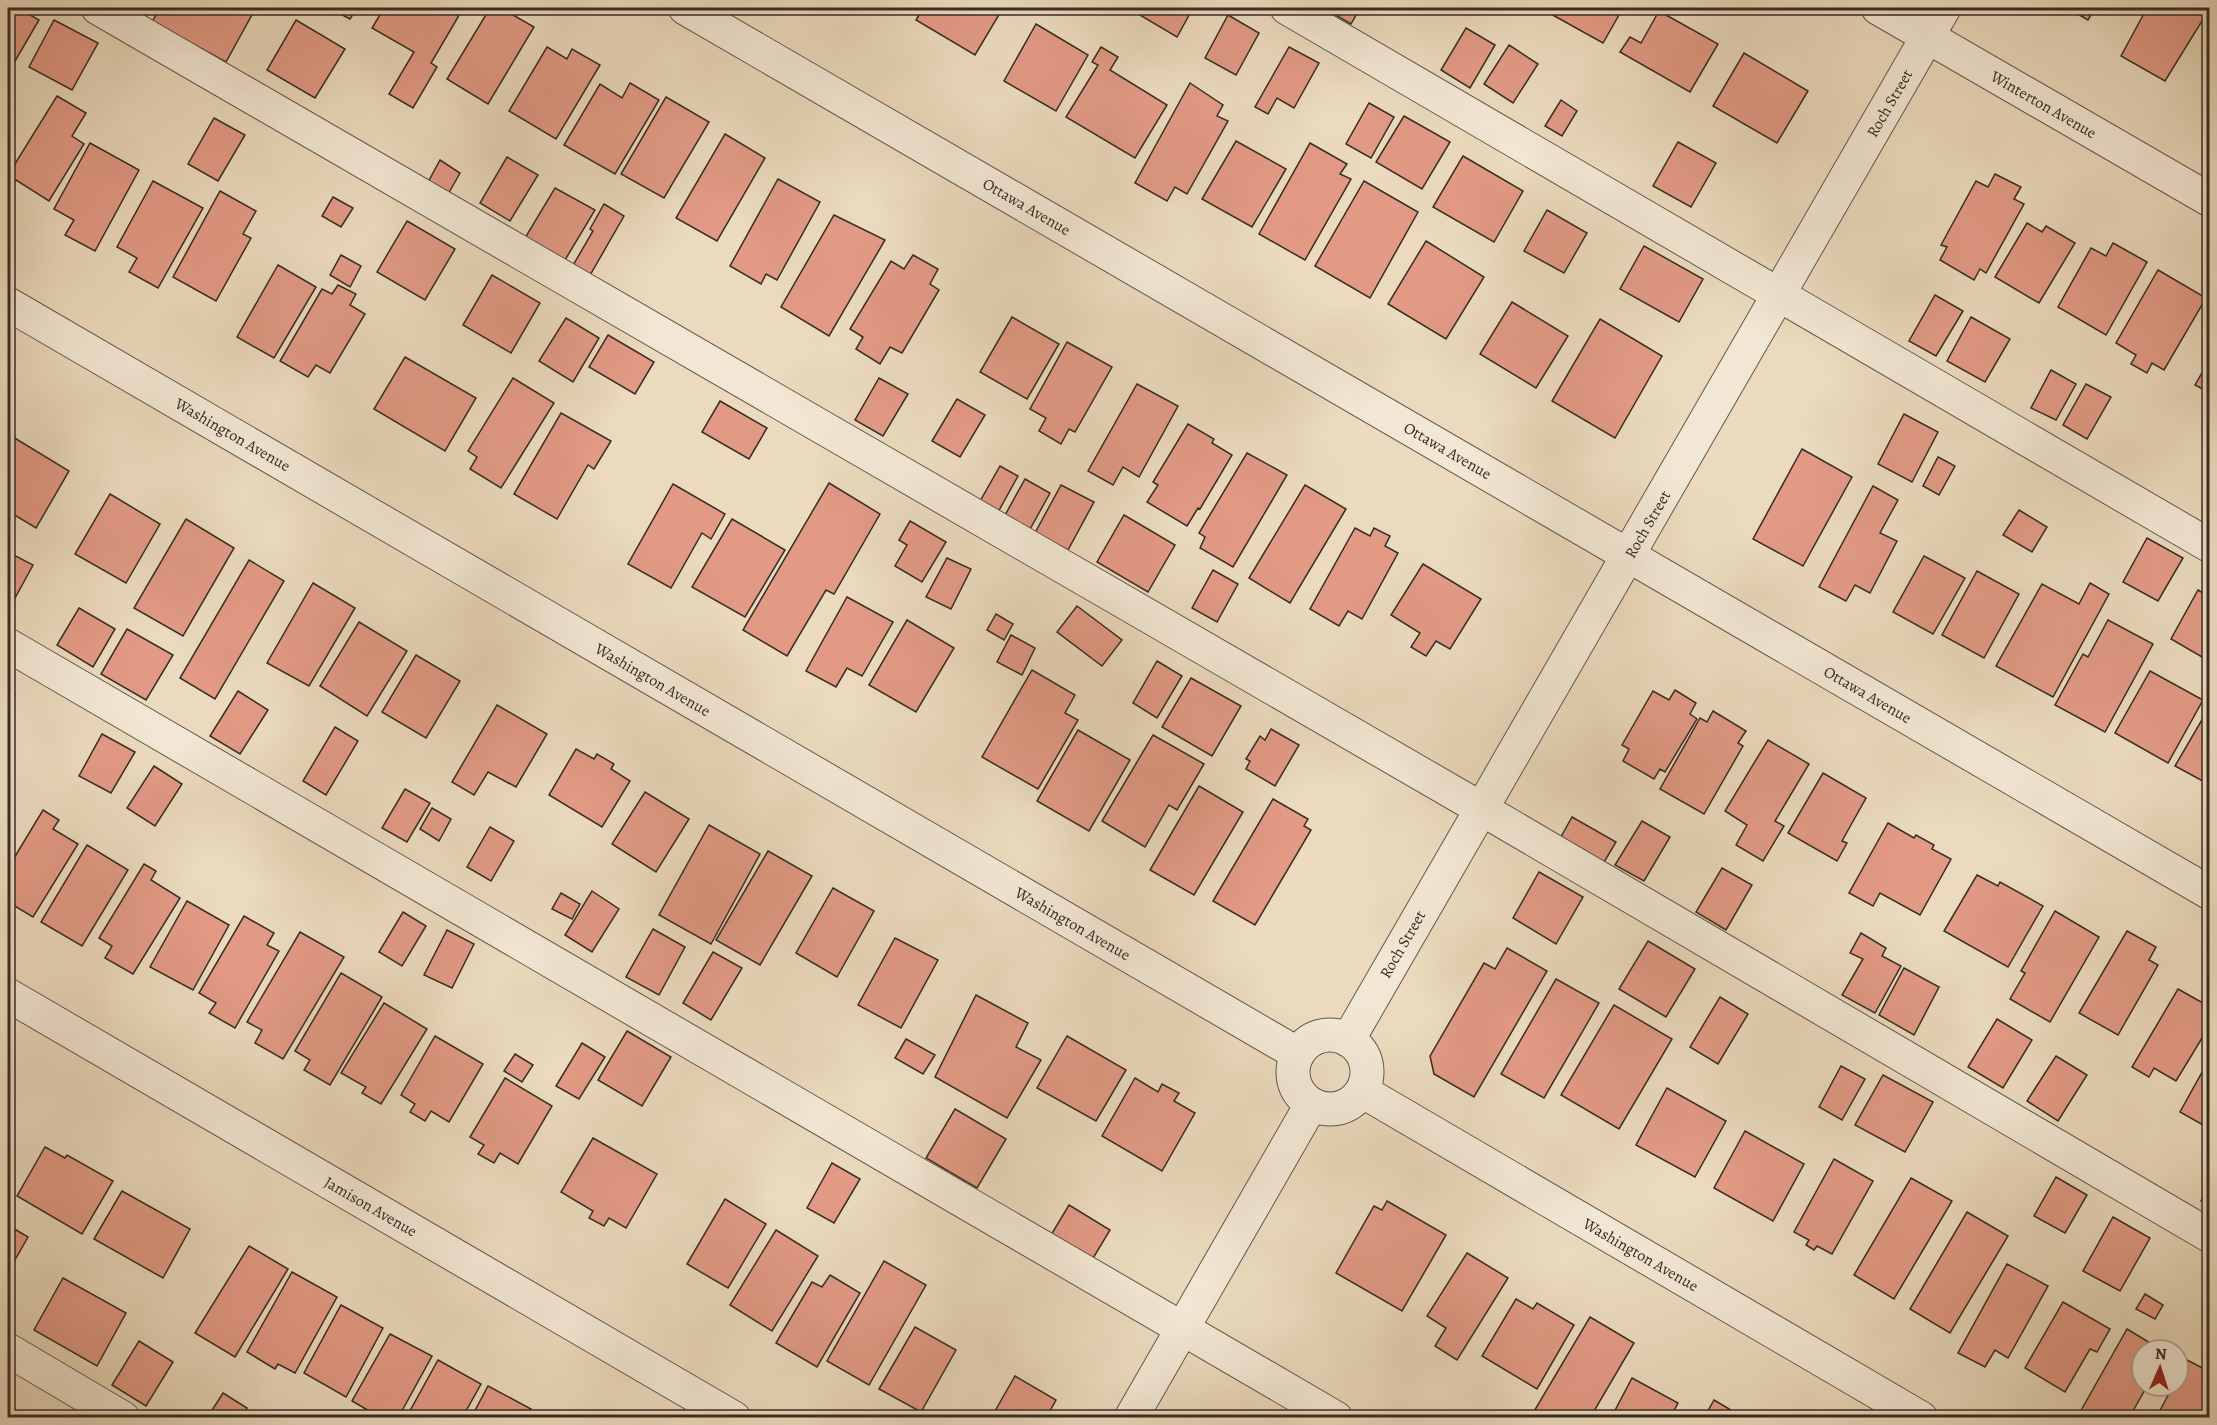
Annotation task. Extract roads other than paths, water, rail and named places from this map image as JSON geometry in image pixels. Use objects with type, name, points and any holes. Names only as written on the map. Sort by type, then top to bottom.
[{"type":"street","points":[[98,8],[1480,808],[2210,1236]]},
{"type":"street","name":"Ottawa Avenue","points":[[685,8],[2210,893]]},
{"type":"street","points":[[1287,8],[2210,546]]},
{"type":"street","name":"Winterton Avenue","points":[[1878,8],[2210,200]]},
{"type":"street","name":"Roch Street","points":[[1348,1040],[1944,8]]},
{"type":"street","name":"Washington Avenue","points":[[8,304],[1298,1054]]},
{"type":"street","points":[[8,645],[1336,1418]]},
{"type":"street","name":"Jamison Avenue","points":[[8,995],[734,1418]]},
{"type":"street","points":[[1332,1035],[1348,1040],[1360,1052],[1366,1066],[1367,1076],[1362,1091],[1350,1103],[1335,1108],[1311,1105],[1295,1086],[1293,1069],[1298,1054],[1303,1047],[1316,1038],[1332,1035]]},
{"type":"street","name":"Washington Avenue","points":[[1362,1091],[1921,1418]]},
{"type":"street","points":[[1131,1418],[1311,1105]]},
{"type":"street","points":[[8,1350],[123,1418]]}]
